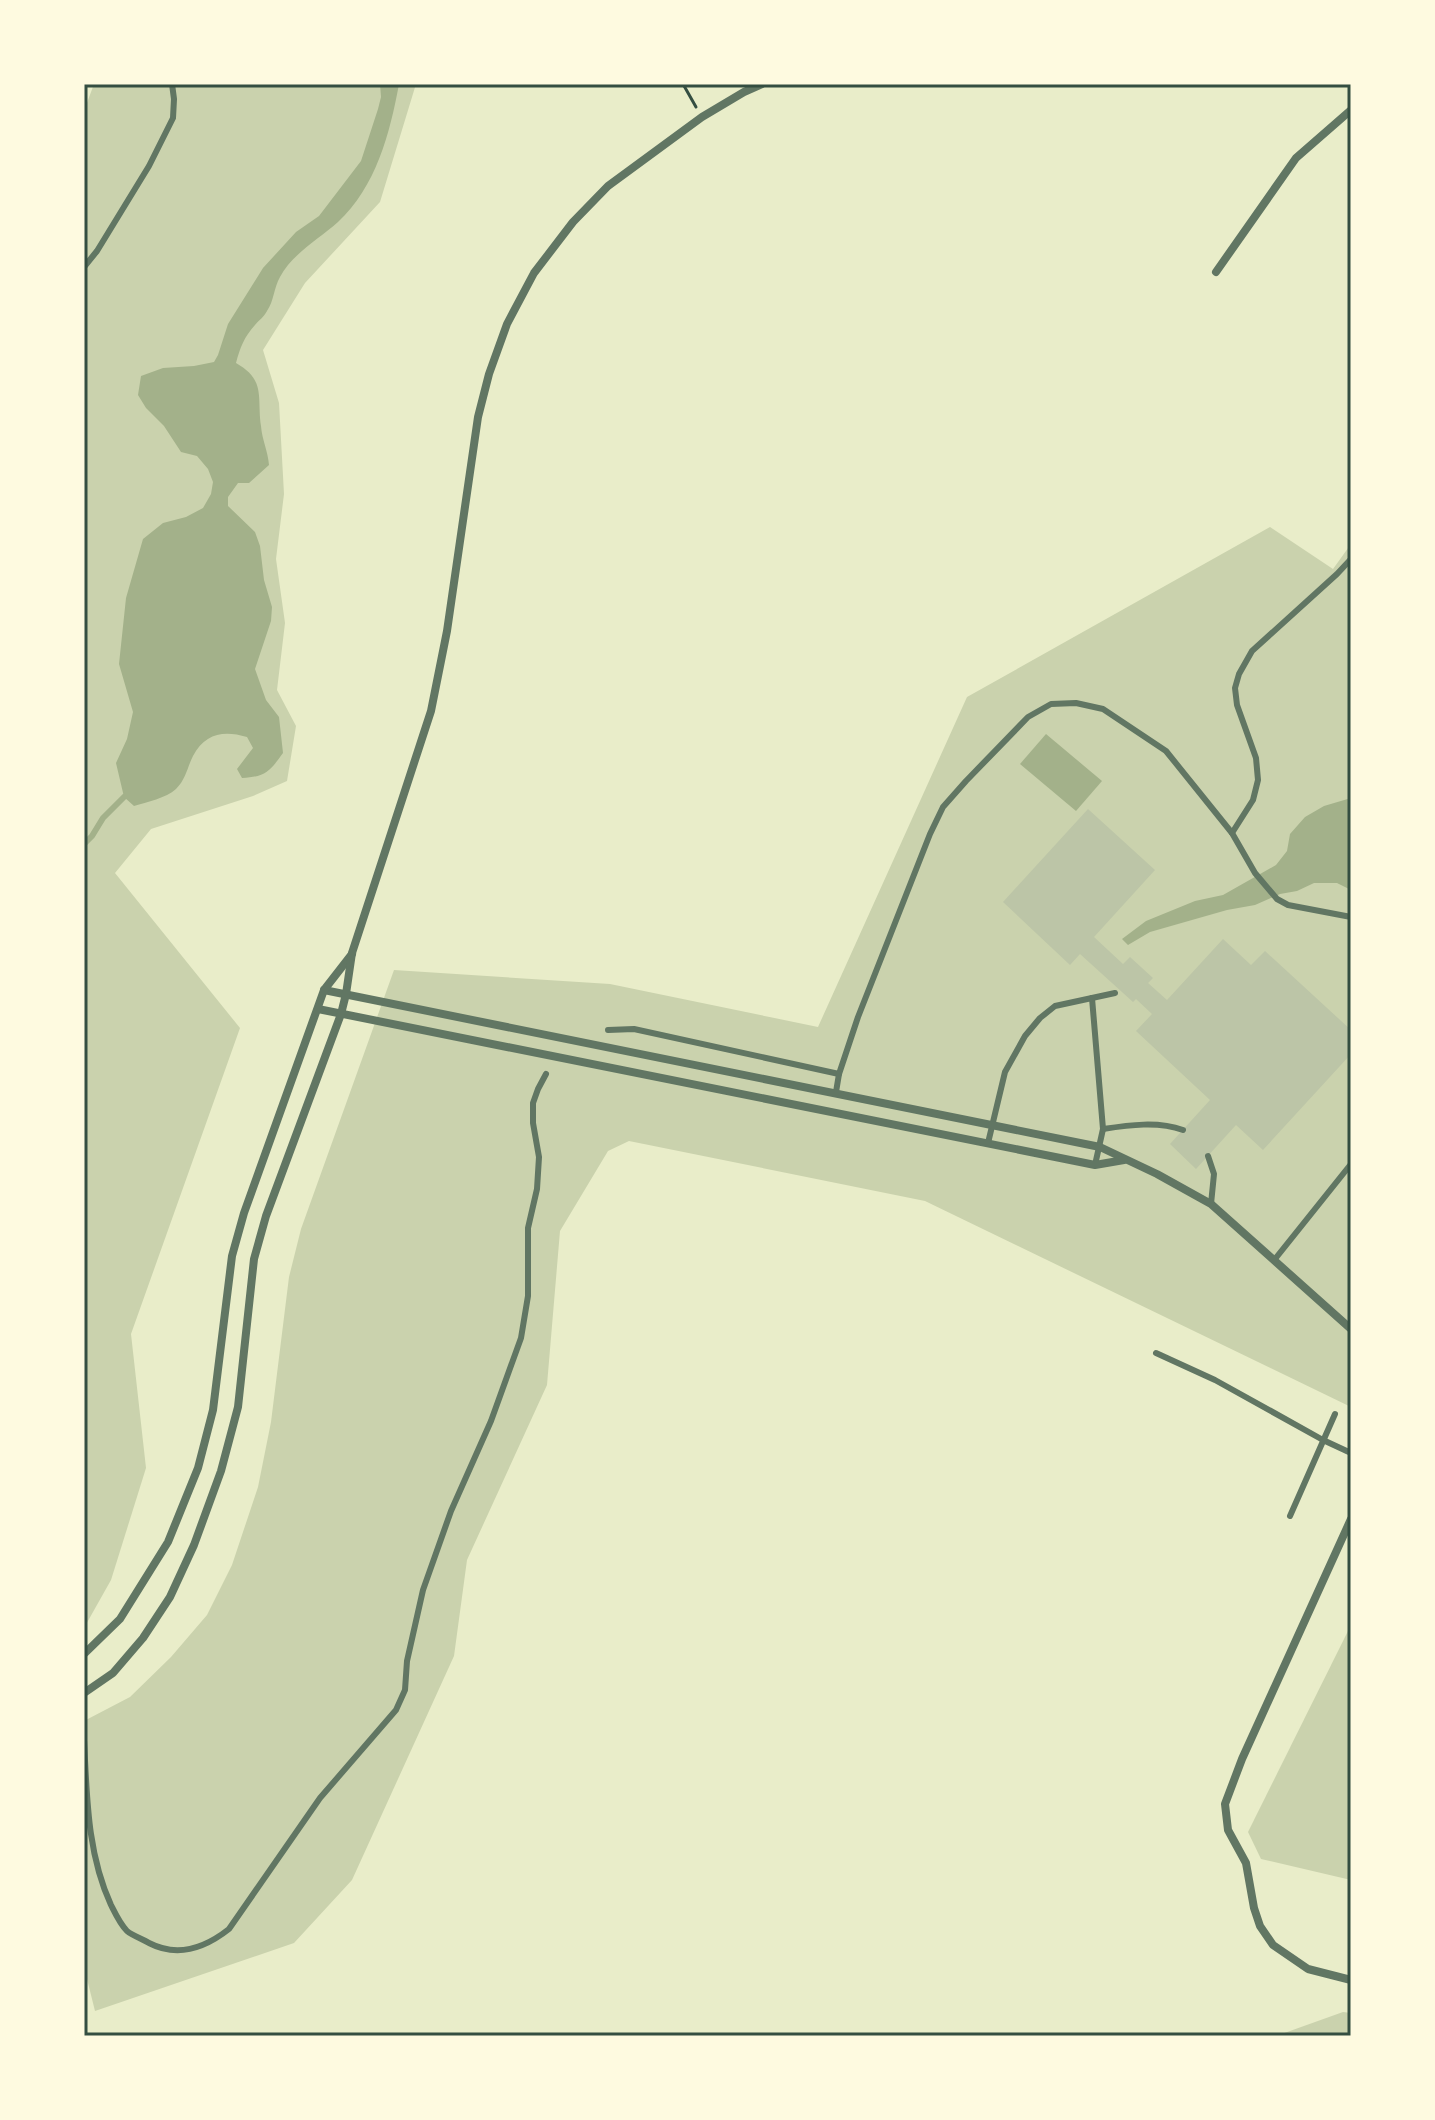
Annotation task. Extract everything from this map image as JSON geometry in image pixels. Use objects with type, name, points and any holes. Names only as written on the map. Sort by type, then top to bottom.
[{"type":"street","points":[[84,1693],[113,1673],[143,1638],[170,1597],[194,1545],[221,1471],[238,1407],[254,1259],[266,1216],[341,1014],[352,953],[431,711],[447,631],[478,417],[507,324],[534,273],[573,222],[608,186],[702,117],[762,84]]},
{"type":"street","points":[[1216,272],[1296,158],[1351,110]]},
{"type":"street","points":[[84,1654],[120,1619],[168,1542],[198,1468],[213,1410],[232,1256],[244,1213],[324,990],[352,953]]},
{"type":"street","points":[[324,990],[1100,1147],[1211,1204],[1351,1329]]},
{"type":"street","points":[[318,1009],[1095,1165],[1125,1159]]},
{"type":"street","points":[[721,1088],[726,1070]]},
{"type":"street","points":[[876,1120],[880,1102]]},
{"type":"street","points":[[1351,1519],[1242,1759],[1225,1804],[1228,1830],[1246,1863],[1260,1926],[1273,1945],[1308,1969],[1351,1980]]},
{"type":"lane","points":[[84,267],[149,166],[173,118],[172,84]]},
{"type":"lane","points":[[1232,833],[1253,800],[1258,780],[1256,758],[1237,705],[1235,688],[1239,674],[1252,651],[1351,559]]},
{"type":"lane","points":[[836,1092],[858,1017],[943,807],[1028,717],[1051,704],[1076,703],[1103,709],[1166,751],[1232,833],[1255,873],[1277,899],[1288,905],[1351,917]]},
{"type":"lane","points":[[988,1143],[1005,1072],[1025,1036],[1040,1018],[1055,1006],[1115,993]]},
{"type":"lane","points":[[1092,998],[1103,1129],[1095,1165]]},
{"type":"lane","points":[[608,1030],[634,1029],[839,1074]]},
{"type":"lane","points":[[84,1740],[87,1813],[95,1864],[116,1916],[128,1931],[156,1946],[170,1951],[190,1950],[212,1942],[229,1929],[320,1798],[396,1710],[405,1690],[407,1661],[423,1590],[451,1511],[491,1421],[521,1338],[528,1296],[528,1228],[537,1189],[539,1157],[533,1103],[546,1074]]},
{"type":"lane","points":[[1103,1129],[1129,1125],[1169,1125],[1183,1130]]},
{"type":"lane","points":[[1208,1156],[1214,1174],[1211,1204]]},
{"type":"lane","points":[[1275,1259],[1351,1164]]},
{"type":"lane","points":[[1156,1353],[1226,1385],[1351,1453]]},
{"type":"lane","points":[[1290,1516],[1335,1414]]},
{"type":"path","points":[[683,84],[702,117]]},
{"type":"shaded area","points":[[94,84],[416,84],[380,202],[305,283],[263,350],[279,403],[284,494],[276,559],[285,623],[277,690],[296,726],[287,781],[253,796],[151,829],[115,873],[240,1028],[131,1334],[146,1468],[111,1580],[84,1628],[84,111]]},
{"type":"shaded area","points":[[380,84],[399,84],[386,140],[372,176],[338,222],[285,269],[269,307],[245,338],[236,363],[246,369],[256,383],[269,465],[249,483],[238,483],[228,497],[228,506],[255,532],[260,546],[264,580],[272,607],[271,621],[255,669],[266,700],[279,717],[283,753],[267,772],[242,778],[237,769],[253,748],[247,737],[216,735],[198,748],[176,789],[134,806],[124,797],[116,763],[127,739],[133,712],[119,664],[126,598],[143,539],[163,523],[186,517],[203,508],[211,494],[213,482],[208,469],[197,456],[181,452],[164,426],[146,408],[138,395],[141,376],[163,368],[214,362],[228,324],[263,268],[296,232],[319,216],[361,161],[381,97]]},
{"type":"shaded area","points":[[1270,527],[1333,569],[1351,544],[1351,1407],[925,1201],[629,1141],[608,1151],[560,1231],[547,1385],[467,1560],[454,1656],[352,1880],[294,1943],[95,2011],[84,1967],[84,1721],[130,1697],[171,1657],[207,1615],[232,1565],[258,1487],[271,1422],[289,1277],[301,1229],[394,970],[610,984],[818,1027],[967,697]]},
{"type":"shaded area","points":[[1046,734],[1102,781],[1076,811],[1020,764]]},
{"type":"shaded area","points":[[1351,798],[1351,890],[1337,883],[1314,883],[1255,905],[1150,932],[1128,945],[1122,939],[1146,921],[1195,901],[1223,895],[1276,865],[1287,851],[1290,834],[1305,817],[1324,806]]},
{"type":"shaded area","points":[[1351,1625],[1351,1880],[1261,1859],[1248,1832]]},
{"type":"shaded area","points":[[1343,2012],[1351,2013],[1351,2036],[1276,2036]]},
{"type":"building","points":[[1088,809],[1155,870],[1094,937],[1123,964],[1130,957],[1153,978],[1148,983],[1167,1000],[1223,939],[1251,965],[1265,951],[1351,1030],[1351,1054],[1263,1150],[1236,1125],[1196,1169],[1170,1144],[1210,1100],[1136,1031],[1152,1014],[1136,999],[1133,1002],[1080,954],[1070,965],[1003,902]]},
{"type":"waterway","points":[[84,844],[124,797]]}]
